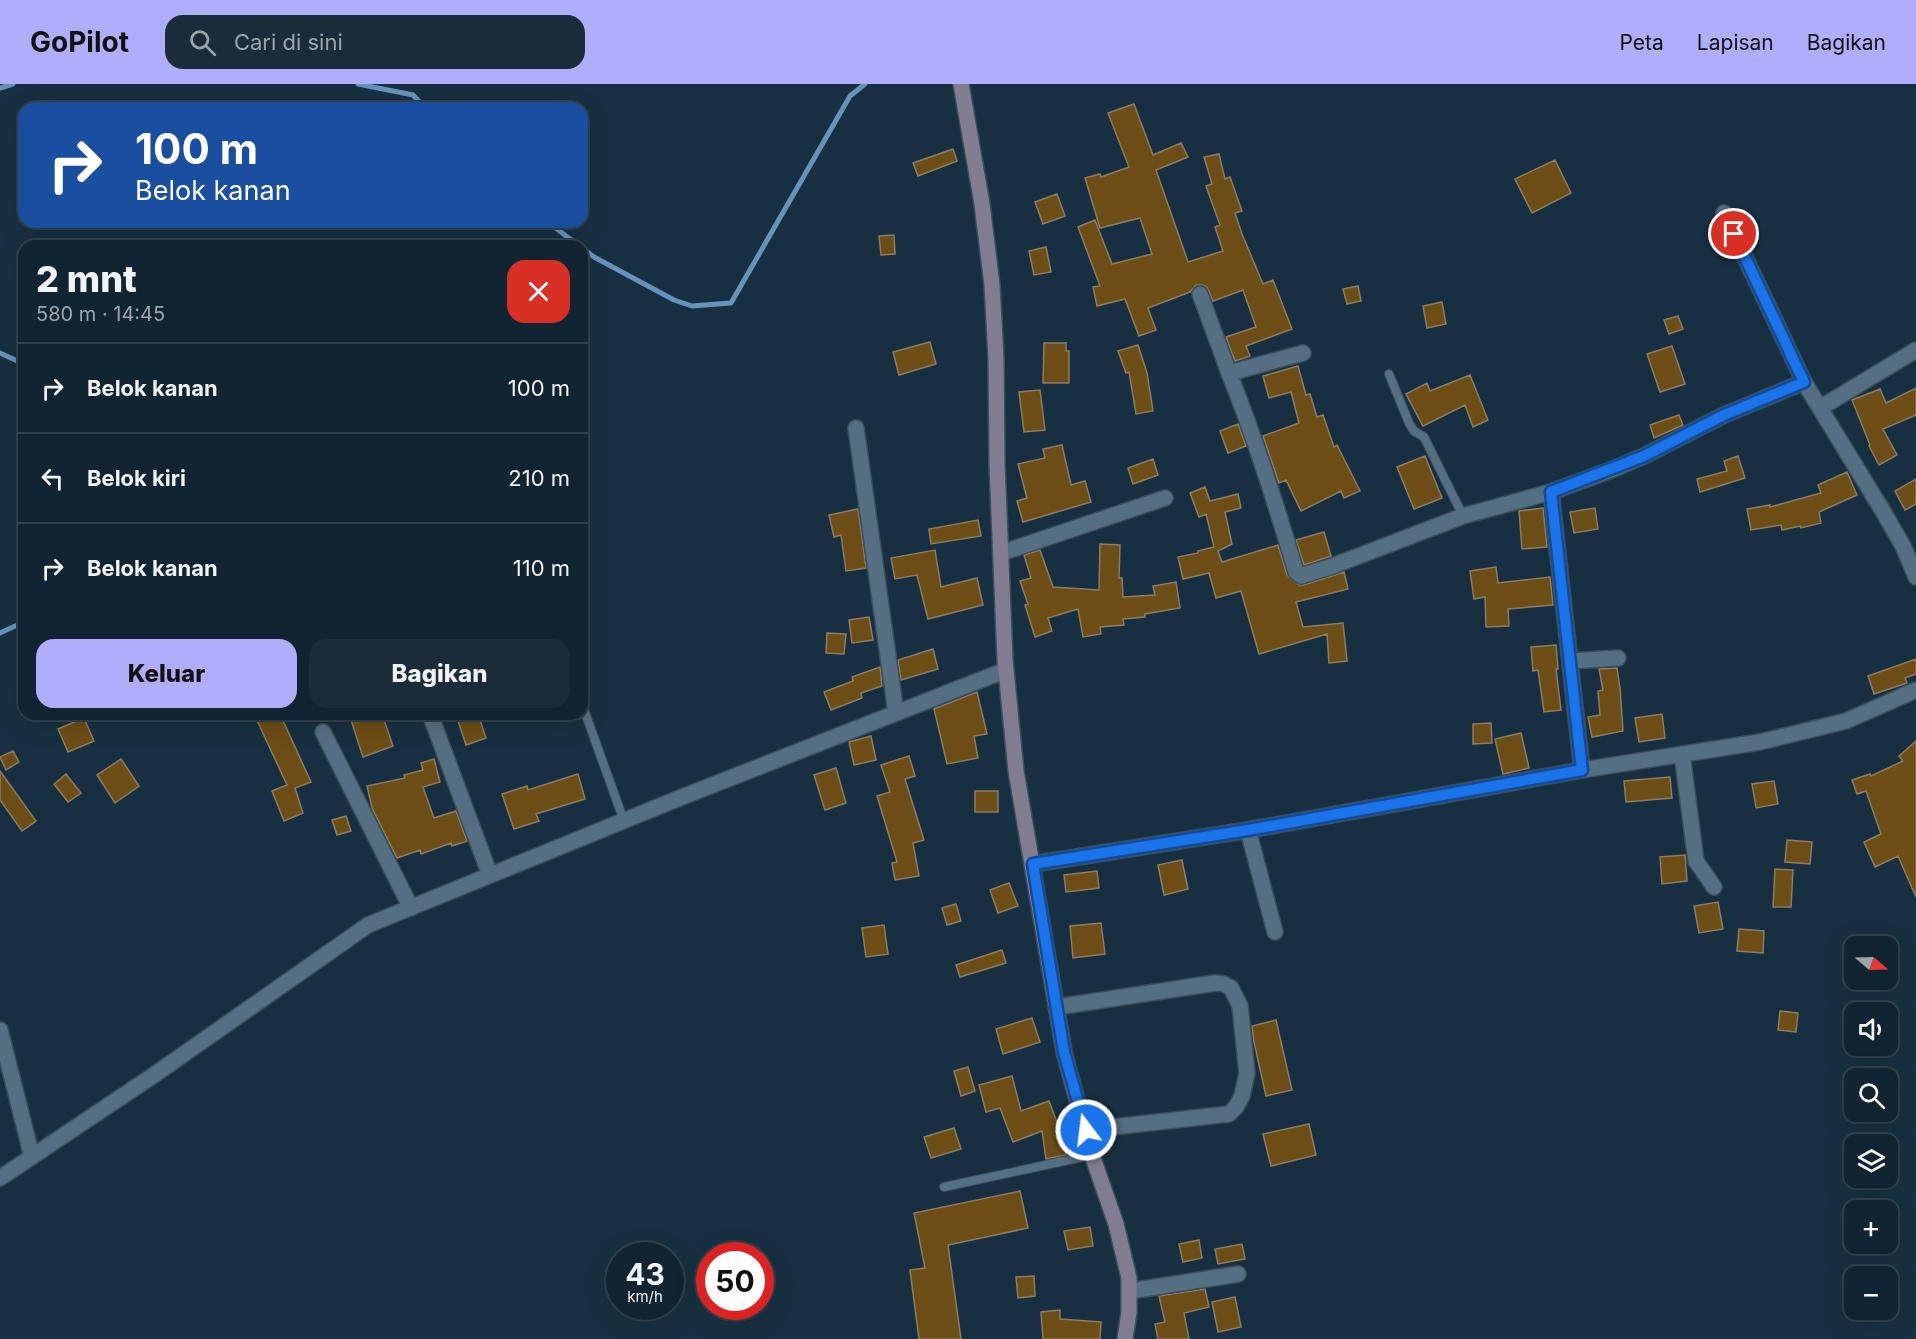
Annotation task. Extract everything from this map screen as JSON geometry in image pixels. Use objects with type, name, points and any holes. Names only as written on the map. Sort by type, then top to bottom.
[{"type":"main road","points":[[961,84],[982,204],[992,285],[1006,670],[1016,771],[1064,1052],[1092,1155],[1116,1224],[1130,1291],[1125,1339]]},
{"type":"street","points":[[1724,213],[1804,382],[1903,546],[1916,577]]},
{"type":"street","points":[[1200,294],[1275,501],[1296,572],[1299,575],[1330,567],[1463,516],[1551,492],[1644,456],[1724,415],[1804,382]]},
{"type":"street","points":[[1820,408],[1916,350]]},
{"type":"street","points":[[1228,372],[1303,353]]},
{"type":"street","points":[[856,428],[896,713]]},
{"type":"street","points":[[1551,492],[1582,770]]},
{"type":"street","points":[[1001,553],[1165,498]]},
{"type":"street","points":[[1570,661],[1618,658]]},
{"type":"street","points":[[0,1178],[154,1075],[368,925],[1006,670]]},
{"type":"street","points":[[1033,864],[1248,830],[1582,770],[1760,742],[1846,722],[1916,690]]},
{"type":"street","points":[[432,720],[490,875]]},
{"type":"street","points":[[323,732],[411,908]]},
{"type":"street","points":[[1682,754],[1696,861],[1714,887]]},
{"type":"street","points":[[1248,830],[1275,932]]},
{"type":"street","points":[[1057,1007],[1215,983],[1231,988],[1240,1006],[1247,1073],[1242,1096],[1229,1114],[1086,1130]]},
{"type":"street","points":[[0,1030],[32,1156]]},
{"type":"street","points":[[1130,1291],[1238,1274]]},
{"type":"lane","points":[[1389,374],[1409,423],[1414,431],[1424,437],[1463,516]]},
{"type":"lane","points":[[588,720],[624,821]]},
{"type":"lane","points":[[944,1187],[1092,1155]]},
{"type":"building","points":[[1134,104],[1153,155],[1181,143],[1188,157],[1156,170],[1188,262],[1223,251],[1215,227],[1220,225],[1206,186],[1212,184],[1204,157],[1219,154],[1225,179],[1230,177],[1242,211],[1235,213],[1242,234],[1263,284],[1273,280],[1292,329],[1246,346],[1250,356],[1235,361],[1226,337],[1256,327],[1243,290],[1213,301],[1207,287],[1196,285],[1190,292],[1148,308],[1156,330],[1139,336],[1125,299],[1097,306],[1093,287],[1100,286],[1078,227],[1095,220],[1112,264],[1152,254],[1140,218],[1100,228],[1085,178],[1100,174],[1101,177],[1129,167],[1108,113]]},
{"type":"building","points":[[953,149],[957,161],[918,176],[913,163]]},
{"type":"building","points":[[1555,160],[1571,193],[1532,213],[1515,179]]},
{"type":"building","points":[[1057,194],[1065,216],[1043,224],[1035,202]]},
{"type":"building","points":[[894,235],[895,254],[881,255],[879,236]]},
{"type":"building","points":[[1046,247],[1051,272],[1034,275],[1029,251]]},
{"type":"building","points":[[1358,286],[1361,301],[1347,304],[1343,289]]},
{"type":"building","points":[[1442,302],[1446,324],[1427,328],[1423,306]]},
{"type":"building","points":[[1678,316],[1683,329],[1669,334],[1664,320]]},
{"type":"building","points":[[930,342],[936,364],[899,375],[893,352]]},
{"type":"building","points":[[1044,343],[1066,343],[1066,351],[1069,351],[1069,383],[1043,383]]},
{"type":"building","points":[[1138,345],[1147,373],[1153,411],[1136,414],[1129,372],[1126,373],[1118,351]]},
{"type":"building","points":[[1672,346],[1685,384],[1660,392],[1647,354]]},
{"type":"building","points":[[1298,366],[1306,395],[1310,394],[1317,417],[1323,415],[1334,447],[1337,445],[1360,491],[1344,498],[1341,491],[1301,511],[1286,480],[1279,483],[1263,436],[1299,423],[1291,392],[1269,398],[1263,376]]},
{"type":"building","points":[[1470,375],[1488,420],[1473,427],[1465,405],[1423,426],[1406,394],[1427,383],[1430,391]]},
{"type":"building","points":[[1916,388],[1916,415],[1883,429],[1897,455],[1879,465],[1869,446],[1852,400],[1880,389],[1886,403]]},
{"type":"building","points":[[1040,390],[1045,430],[1024,432],[1019,392]]},
{"type":"building","points":[[1679,415],[1683,425],[1654,438],[1650,425]]},
{"type":"building","points":[[1238,424],[1246,446],[1228,453],[1220,431]]},
{"type":"building","points":[[1062,445],[1071,485],[1085,481],[1091,502],[1023,522],[1017,501],[1027,498],[1018,464],[1045,458],[1043,449]]},
{"type":"building","points":[[1425,456],[1442,498],[1414,509],[1397,467]]},
{"type":"building","points":[[1738,456],[1745,478],[1700,492],[1697,479],[1727,471],[1724,461]]},
{"type":"building","points":[[1153,459],[1158,475],[1133,484],[1128,468]]},
{"type":"building","points":[[1847,472],[1857,495],[1819,512],[1821,523],[1782,530],[1781,525],[1751,530],[1747,509],[1770,505],[1770,507],[1821,493],[1818,485]]},
{"type":"building","points":[[1916,479],[1916,504],[1905,510],[1895,491]]},
{"type":"building","points":[[1205,487],[1210,501],[1238,494],[1241,508],[1225,512],[1232,544],[1218,551],[1222,562],[1278,545],[1287,575],[1299,585],[1344,572],[1348,589],[1296,602],[1303,627],[1343,623],[1347,661],[1329,663],[1327,634],[1259,654],[1241,591],[1216,598],[1209,573],[1183,579],[1178,557],[1214,547],[1206,514],[1199,517],[1190,493]]},
{"type":"building","points":[[1543,508],[1547,547],[1522,549],[1519,511]]},
{"type":"building","points":[[1595,508],[1598,529],[1574,533],[1570,512]]},
{"type":"building","points":[[858,509],[866,568],[846,571],[841,535],[834,537],[829,515]]},
{"type":"building","points":[[978,520],[981,536],[931,544],[929,529]]},
{"type":"building","points":[[1324,532],[1331,556],[1304,565],[1296,540]]},
{"type":"building","points":[[1100,544],[1120,545],[1119,578],[1122,578],[1123,597],[1155,595],[1153,586],[1176,582],[1180,608],[1145,614],[1145,617],[1123,619],[1124,625],[1100,627],[1101,634],[1083,637],[1078,609],[1048,618],[1052,631],[1035,637],[1020,581],[1031,578],[1024,555],[1040,550],[1053,587],[1099,590]]},
{"type":"building","points":[[935,550],[941,587],[977,578],[983,605],[928,619],[917,575],[895,579],[891,558]]},
{"type":"building","points":[[1496,567],[1498,583],[1550,577],[1553,605],[1508,609],[1509,626],[1486,627],[1485,597],[1474,599],[1470,571]]},
{"type":"building","points":[[869,617],[873,640],[852,643],[849,620]]},
{"type":"building","points":[[827,633],[846,634],[844,654],[826,653]]},
{"type":"building","points":[[1556,645],[1558,669],[1556,669],[1561,710],[1544,712],[1538,670],[1533,671],[1531,647]]},
{"type":"building","points":[[933,649],[938,669],[901,680],[898,660]]},
{"type":"building","points":[[1916,659],[1916,674],[1905,678],[1907,683],[1874,694],[1868,676]]},
{"type":"building","points":[[880,667],[882,686],[861,693],[862,698],[831,710],[824,692],[853,681],[852,677]]},
{"type":"building","points":[[1617,668],[1623,731],[1592,737],[1588,717],[1600,715],[1598,691],[1603,690],[1599,669]]},
{"type":"building","points":[[977,692],[987,734],[974,736],[978,758],[947,764],[934,709]]},
{"type":"building","points":[[1662,714],[1665,738],[1639,742],[1635,718]]},
{"type":"building","points":[[85,720],[94,741],[68,752],[58,729]]},
{"type":"building","points":[[257,720],[283,720],[311,782],[295,788],[303,813],[284,821],[272,791],[287,785]]},
{"type":"building","points":[[351,720],[384,720],[393,746],[363,757]]},
{"type":"building","points":[[480,720],[486,738],[466,745],[458,721]]},
{"type":"building","points":[[1491,723],[1492,743],[1473,744],[1473,724]]},
{"type":"building","points":[[1521,733],[1529,768],[1503,774],[1495,739]]},
{"type":"building","points":[[871,736],[876,760],[854,765],[849,742]]},
{"type":"building","points":[[1916,741],[1916,897],[1898,856],[1875,867],[1864,842],[1881,834],[1866,791],[1857,794],[1852,780],[1870,774],[1871,776],[1903,761],[1899,756]]},
{"type":"building","points":[[13,751],[19,762],[6,770],[0,757]]},
{"type":"building","points":[[909,756],[915,776],[905,779],[924,840],[913,843],[919,876],[895,880],[892,863],[897,862],[877,796],[890,792],[881,765]]},
{"type":"building","points":[[121,759],[139,786],[115,803],[97,775]]},
{"type":"building","points":[[434,759],[440,782],[423,787],[434,818],[456,811],[467,841],[452,846],[451,843],[421,854],[420,850],[397,858],[372,808],[367,786],[405,778],[404,775],[423,770],[421,763]]},
{"type":"building","points":[[836,768],[846,803],[825,810],[814,775]]},
{"type":"building","points":[[0,771],[36,821],[22,831],[0,800]]},
{"type":"building","points":[[66,774],[81,793],[68,802],[54,784]]},
{"type":"building","points":[[578,774],[585,799],[536,814],[539,821],[514,829],[502,794],[527,786],[528,790]]},
{"type":"building","points":[[1670,777],[1672,798],[1626,802],[1624,781]]},
{"type":"building","points":[[1774,781],[1778,804],[1756,808],[1752,784]]},
{"type":"building","points":[[975,791],[998,791],[998,812],[975,812]]},
{"type":"building","points":[[346,816],[351,831],[337,835],[332,820]]},
{"type":"building","points":[[1787,840],[1812,842],[1810,864],[1785,862]]},
{"type":"building","points":[[1685,855],[1687,881],[1662,884],[1660,857]]},
{"type":"building","points":[[1182,860],[1188,889],[1164,895],[1158,865]]},
{"type":"building","points":[[1775,869],[1793,870],[1791,907],[1773,907]]},
{"type":"building","points":[[1097,871],[1099,888],[1066,892],[1064,875]]},
{"type":"building","points":[[1009,883],[1018,906],[998,913],[990,890]]},
{"type":"building","points":[[1718,902],[1723,929],[1699,933],[1694,906]]},
{"type":"building","points":[[956,904],[961,921],[947,925],[942,908]]},
{"type":"building","points":[[1101,923],[1105,954],[1073,958],[1070,926]]},
{"type":"building","points":[[884,925],[888,954],[866,957],[862,928]]},
{"type":"building","points":[[1739,929],[1764,931],[1763,953],[1737,951]]},
{"type":"building","points":[[1002,950],[1006,963],[960,977],[956,965]]},
{"type":"building","points":[[1780,1011],[1798,1013],[1796,1032],[1778,1030]]},
{"type":"building","points":[[1032,1018],[1040,1042],[1003,1054],[996,1029]]},
{"type":"building","points":[[1276,1020],[1292,1090],[1266,1096],[1252,1026]]},
{"type":"building","points":[[968,1067],[975,1091],[961,1096],[954,1071]]},
{"type":"building","points":[[1012,1076],[1021,1111],[1049,1101],[1063,1138],[1066,1155],[1046,1159],[1042,1131],[1013,1142],[1000,1108],[986,1112],[979,1085]]},
{"type":"building","points":[[1309,1124],[1316,1155],[1271,1166],[1263,1134]]},
{"type":"building","points":[[954,1128],[961,1149],[931,1158],[924,1137]]},
{"type":"building","points":[[1020,1191],[1028,1228],[948,1245],[961,1339],[919,1339],[910,1270],[925,1268],[914,1213]]},
{"type":"building","points":[[1090,1227],[1093,1246],[1068,1250],[1064,1231]]},
{"type":"building","points":[[1199,1240],[1202,1258],[1183,1262],[1179,1244]]},
{"type":"building","points":[[1242,1244],[1245,1259],[1218,1264],[1215,1249]]},
{"type":"building","points":[[1034,1276],[1035,1296],[1018,1298],[1016,1277]]},
{"type":"building","points":[[1205,1289],[1209,1307],[1184,1313],[1189,1339],[1158,1339],[1155,1324],[1165,1322],[1159,1296]]},
{"type":"building","points":[[1235,1297],[1241,1327],[1218,1332],[1212,1302]]},
{"type":"building","points":[[1060,1310],[1060,1319],[1101,1322],[1100,1339],[1043,1339],[1041,1312]]},
{"type":"waterway","points":[[0,88],[13,84]]},
{"type":"waterway","points":[[358,84],[413,95],[419,102]]},
{"type":"waterway","points":[[588,252],[674,300],[692,306],[731,303],[850,96],[865,84]]},
{"type":"waterway","points":[[556,228],[571,240]]},
{"type":"waterway","points":[[0,353],[18,361]]},
{"type":"waterway","points":[[0,633],[18,625]]},
{"type":"route","points":[[1086,1130],[1064,1052],[1033,864],[1248,830],[1582,770],[1551,492],[1644,456],[1724,415],[1804,382],[1734,234]]}]
